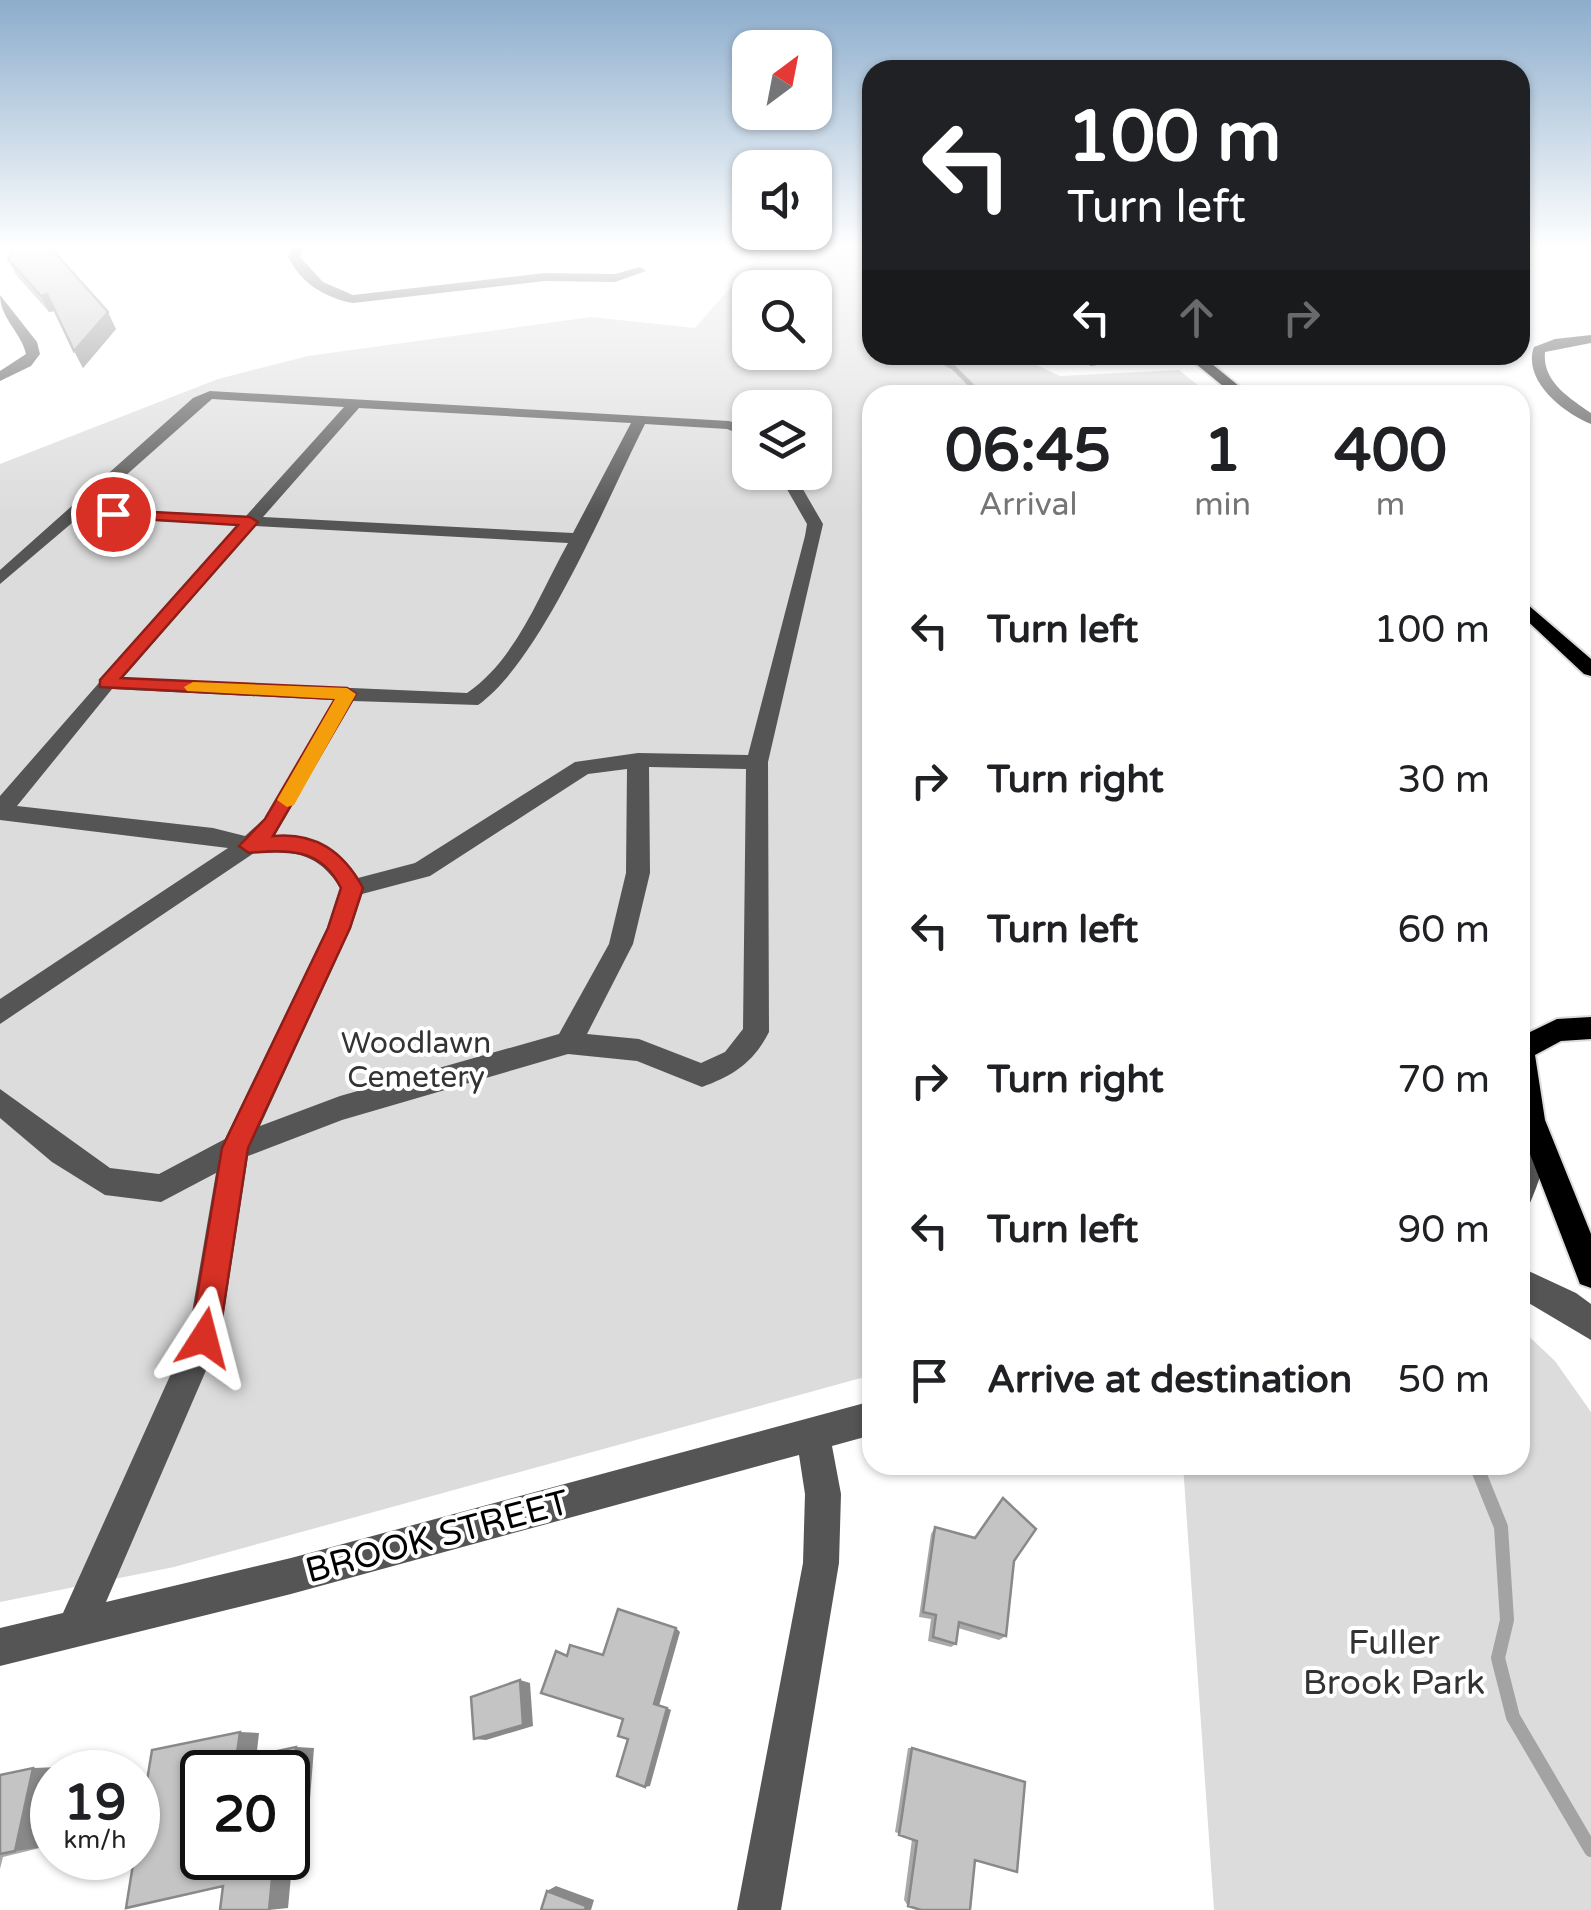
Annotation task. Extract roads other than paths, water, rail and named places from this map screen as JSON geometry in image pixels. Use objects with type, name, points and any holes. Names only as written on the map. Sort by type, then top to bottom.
[{"type":"main road","points":[[1205,365],[1230,385]]},
{"type":"main road","points":[[1530,613],[1591,670]]},
{"type":"main road","points":[[1530,1044],[1557,1030],[1591,1028]]},
{"type":"main road","points":[[1530,1113],[1591,1273]]},
{"type":"street","points":[[0,377],[26,363],[33,354],[25,335]]},
{"type":"street","points":[[1586,339],[1555,343],[1539,350],[1536,360],[1538,372],[1551,389],[1591,420]]},
{"type":"street","points":[[0,579],[198,401],[210,395],[640,418],[732,427]]},
{"type":"street","points":[[0,811],[356,403]]},
{"type":"street","points":[[107,684],[471,700],[488,692],[506,668],[579,538],[640,418]]},
{"type":"street","points":[[0,1102],[62,1153],[105,1181],[161,1188],[235,1148],[340,1108],[568,1043],[639,1050],[702,1075],[734,1060],[756,1032],[757,762],[814,536],[815,524],[795,490]]},
{"type":"street","points":[[78,512],[579,538]]},
{"type":"street","points":[[0,1014],[249,846],[273,824],[347,694]]},
{"type":"street","points":[[352,888],[422,870],[583,767],[638,760],[757,762]]},
{"type":"street","points":[[568,1043],[620,944],[625,926],[638,872],[638,760]]},
{"type":"street","points":[[0,811],[212,836],[249,846],[296,841],[326,855],[342,870],[352,888],[339,928],[235,1148],[204,1338],[75,1630]]},
{"type":"street","points":[[1530,1160],[1531,1120]]},
{"type":"street","points":[[1530,1287],[1564,1304],[1591,1324]]},
{"type":"street","name":"BROOK STREET","points":[[0,1646],[291,1576],[862,1421]]},
{"type":"street","points":[[759,1910],[820,1563],[823,1494],[813,1434]]},
{"type":"waterway","points":[[949,365],[971,385]]},
{"type":"waterway","points":[[1480,1475],[1501,1527],[1507,1620],[1498,1658],[1513,1717],[1591,1850]]},
{"type":"park label","name":"Woodlawn Cemetery","points":[[416,1060]]},
{"type":"park label","name":"Fuller Brook Park","points":[[1394,1662]]}]
